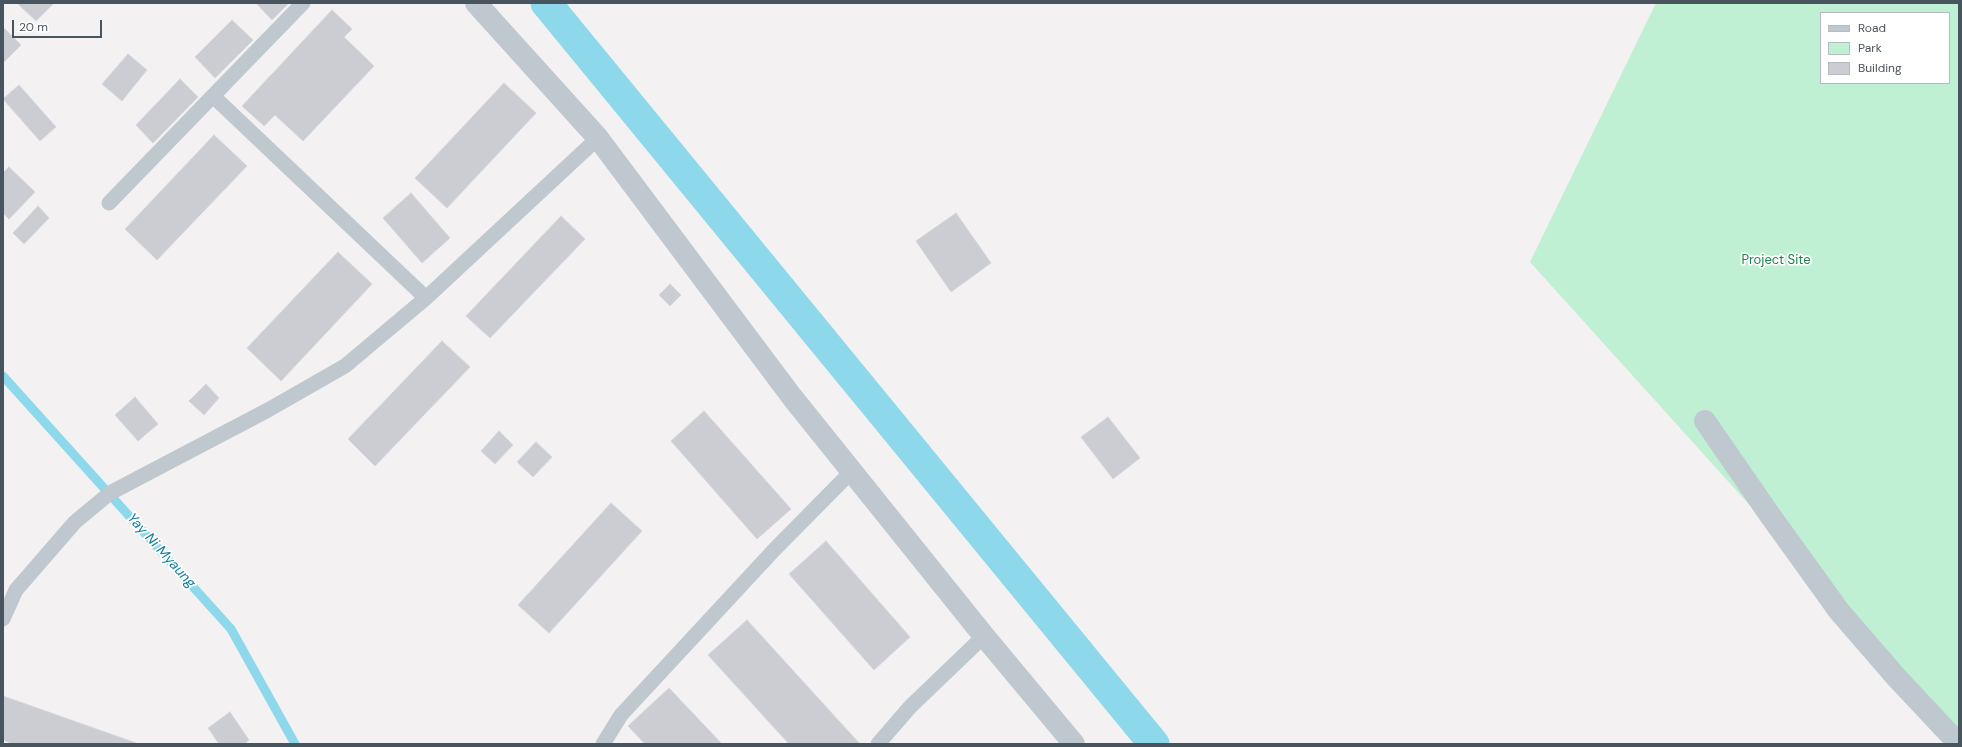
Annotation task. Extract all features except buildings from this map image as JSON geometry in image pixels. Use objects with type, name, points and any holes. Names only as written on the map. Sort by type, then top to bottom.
[{"type":"street","points":[[476,3],[598,138],[792,397],[984,636],[1074,744]]},
{"type":"street","points":[[1705,421],[1767,511],[1839,611],[1897,678],[1959,744]]},
{"type":"lane","points":[[109,203],[303,3]]},
{"type":"lane","points":[[213,96],[426,298]]},
{"type":"lane","points":[[3,619],[16,590],[75,522],[110,493],[268,410],[345,366],[426,298],[598,138]]},
{"type":"lane","points":[[603,744],[621,715],[774,550],[852,471]]},
{"type":"lane","points":[[878,744],[910,708],[984,636]]},
{"type":"green space","name":"Project Site","points":[[1656,3],[1959,3],[1959,737],[1530,262]]},
{"type":"waterway","points":[[546,3],[1154,744]]},
{"type":"waterway","name":"Yay Ni Myaung","points":[[3,376],[231,629],[295,744]]}]
